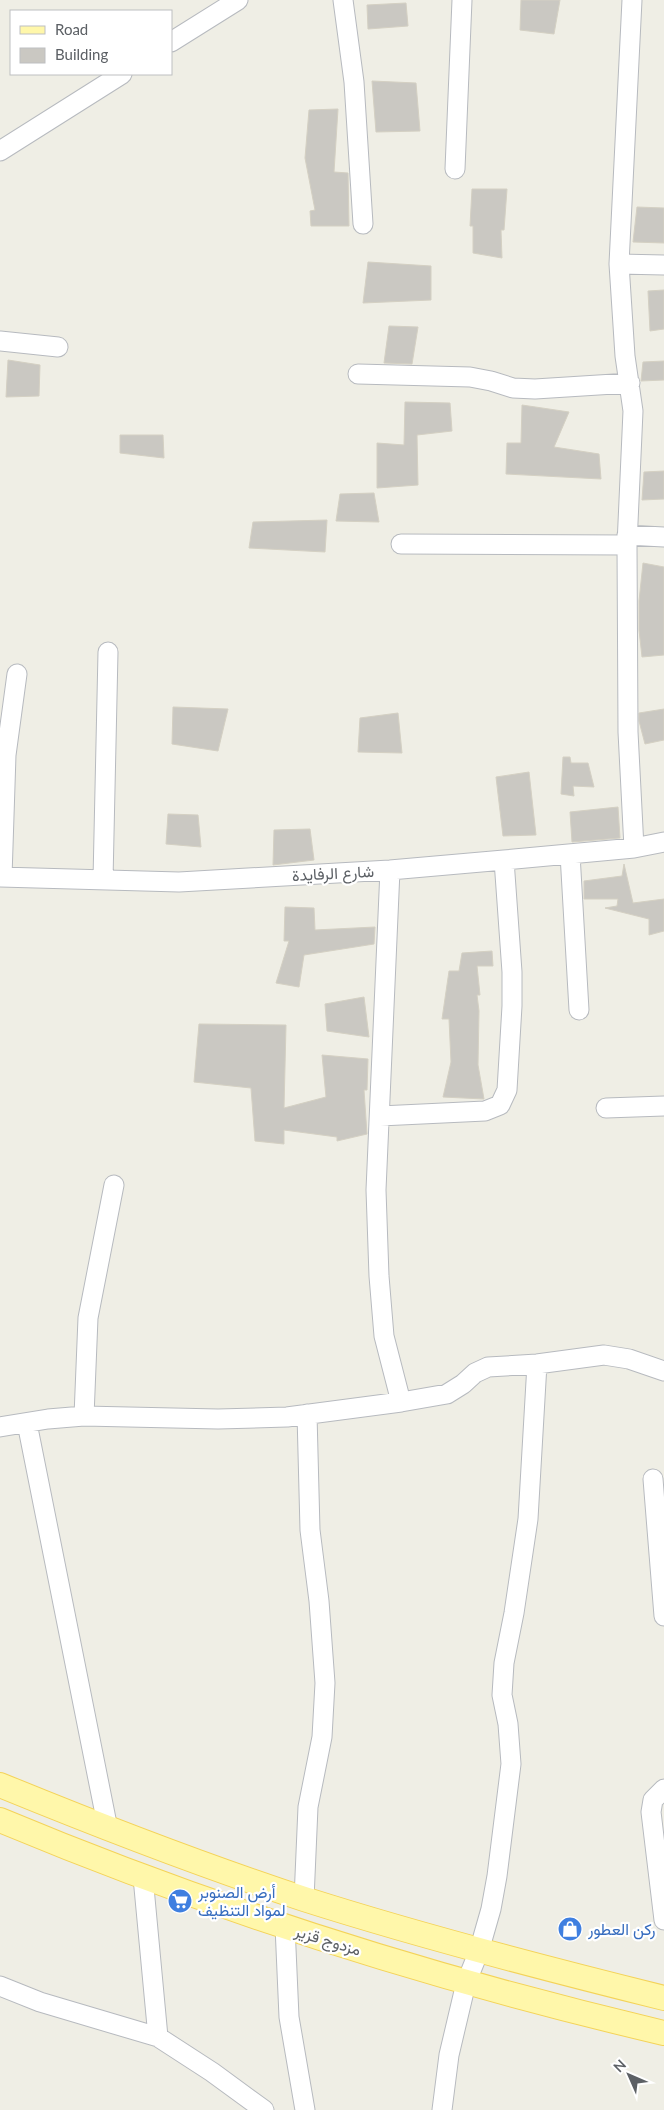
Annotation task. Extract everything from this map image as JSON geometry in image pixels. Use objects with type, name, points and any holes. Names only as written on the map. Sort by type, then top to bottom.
[{"type":"main road","name":"مزدوج قزير","points":[[0,1786],[108,1829],[304,1899],[479,1951],[664,1998]]},
{"type":"main road","name":"مزدوج قزير","points":[[0,1820],[143,1877],[284,1926],[466,1983],[664,2033]]},
{"type":"street","points":[[172,41],[238,0]]},
{"type":"street","points":[[343,0],[354,82],[363,224]]},
{"type":"street","points":[[455,170],[462,0]]},
{"type":"street","points":[[632,0],[619,264],[624,356],[633,412],[627,540],[628,732],[634,848]]},
{"type":"street","points":[[0,151],[120,75]]},
{"type":"street","points":[[619,264],[664,265]]},
{"type":"street","points":[[0,341],[58,347]]},
{"type":"street","points":[[358,374],[470,377],[513,388],[535,389],[630,384]]},
{"type":"street","points":[[401,544],[627,540],[664,537]]},
{"type":"street","points":[[103,880],[108,652]]},
{"type":"street","points":[[1,877],[6,755],[17,674]]},
{"type":"street","name":"شارع الرفايدة","points":[[1,877],[179,882],[390,870],[634,848],[664,842]]},
{"type":"street","points":[[570,854],[579,1010]]},
{"type":"street","points":[[380,1116],[485,1111],[500,1105],[507,1090],[512,981],[504,860]]},
{"type":"street","points":[[390,870],[376,1190],[379,1276],[384,1336],[401,1402]]},
{"type":"street","points":[[606,1108],[664,1106]]},
{"type":"street","points":[[84,1416],[88,1318],[114,1185]]},
{"type":"street","points":[[0,1427],[48,1419],[84,1416],[218,1419],[307,1414],[447,1394],[488,1367],[537,1364],[604,1355],[629,1359],[664,1371]]},
{"type":"street","points":[[442,2110],[449,2055],[466,1983],[479,1951],[497,1876],[511,1764],[508,1724],[502,1695],[504,1663],[514,1613],[528,1519],[537,1364]]},
{"type":"street","points":[[304,1899],[308,1807],[322,1737],[324,1683],[319,1601],[310,1530],[307,1414]]},
{"type":"street","points":[[28,1423],[108,1829]]},
{"type":"street","points":[[653,1479],[664,1616]]},
{"type":"street","points":[[664,1789],[653,1800],[651,1812],[664,1920]]},
{"type":"street","points":[[143,1877],[158,2037]]},
{"type":"street","points":[[284,1926],[289,2017],[305,2110]]},
{"type":"street","points":[[0,1986],[49,2005],[158,2037],[212,2072],[264,2110]]},
{"type":"building","points":[[521,0],[560,0],[554,34],[520,30]]},
{"type":"building","points":[[406,3],[408,26],[368,29],[367,5]]},
{"type":"building","points":[[372,81],[416,83],[420,131],[376,132]]},
{"type":"building","points":[[338,109],[334,172],[348,173],[349,226],[311,226],[310,211],[315,210],[305,158],[309,110]]},
{"type":"building","points":[[472,189],[507,189],[504,230],[501,230],[502,258],[473,253],[473,226],[470,226]]},
{"type":"building","points":[[637,207],[664,208],[664,243],[633,242]]},
{"type":"building","points":[[368,262],[431,266],[431,300],[363,303]]},
{"type":"building","points":[[664,290],[664,329],[650,331],[648,291]]},
{"type":"building","points":[[389,326],[418,327],[412,364],[384,363]]},
{"type":"building","points":[[8,360],[40,365],[39,396],[6,397]]},
{"type":"building","points":[[664,361],[664,380],[641,381],[643,362]]},
{"type":"building","points":[[405,402],[450,403],[452,431],[417,435],[418,485],[377,488],[377,443],[404,445]]},
{"type":"building","points":[[522,405],[569,412],[554,447],[599,454],[601,479],[506,474],[507,443],[521,443]]},
{"type":"building","points":[[120,435],[163,435],[164,458],[120,453]]},
{"type":"building","points":[[664,471],[664,499],[642,500],[644,472]]},
{"type":"building","points":[[374,493],[379,522],[336,521],[340,494]]},
{"type":"building","points":[[327,520],[325,552],[249,548],[253,522]]},
{"type":"building","points":[[643,563],[664,567],[664,655],[642,657],[639,630],[639,601]]},
{"type":"building","points":[[173,707],[228,709],[218,751],[172,744]]},
{"type":"building","points":[[664,709],[664,740],[645,744],[639,721],[639,713]]},
{"type":"building","points":[[398,713],[402,753],[358,752],[360,718]]},
{"type":"building","points":[[563,757],[570,757],[571,763],[588,763],[594,787],[573,786],[574,796],[561,794]]},
{"type":"building","points":[[529,772],[536,835],[503,836],[496,777]]},
{"type":"building","points":[[618,807],[620,838],[572,842],[570,812]]},
{"type":"building","points":[[168,814],[198,815],[201,847],[166,844]]},
{"type":"building","points":[[310,829],[314,860],[273,865],[274,830]]},
{"type":"building","points":[[624,864],[633,903],[664,899],[664,931],[649,935],[649,919],[605,908],[617,906],[618,899],[584,899],[584,881],[622,876]]},
{"type":"building","points":[[285,907],[314,908],[315,930],[375,927],[374,944],[304,955],[299,987],[276,983],[289,941],[284,941]]},
{"type":"building","points":[[492,951],[493,966],[477,966],[480,995],[477,995],[479,1011],[478,1065],[484,1099],[443,1097],[451,1062],[449,1019],[442,1019],[449,971],[459,971],[462,953]]},
{"type":"building","points":[[364,997],[369,1037],[327,1031],[325,1004]]},
{"type":"building","points":[[199,1024],[286,1025],[284,1108],[326,1097],[322,1055],[368,1059],[367,1090],[364,1090],[367,1134],[337,1141],[337,1137],[284,1130],[284,1144],[255,1141],[251,1088],[194,1082]]},
{"type":"place","name":"أرض الصنوبر لمواد التنظيف","points":[[180,1901]]},
{"type":"place","name":"ركن العطور","points":[[570,1929]]}]
